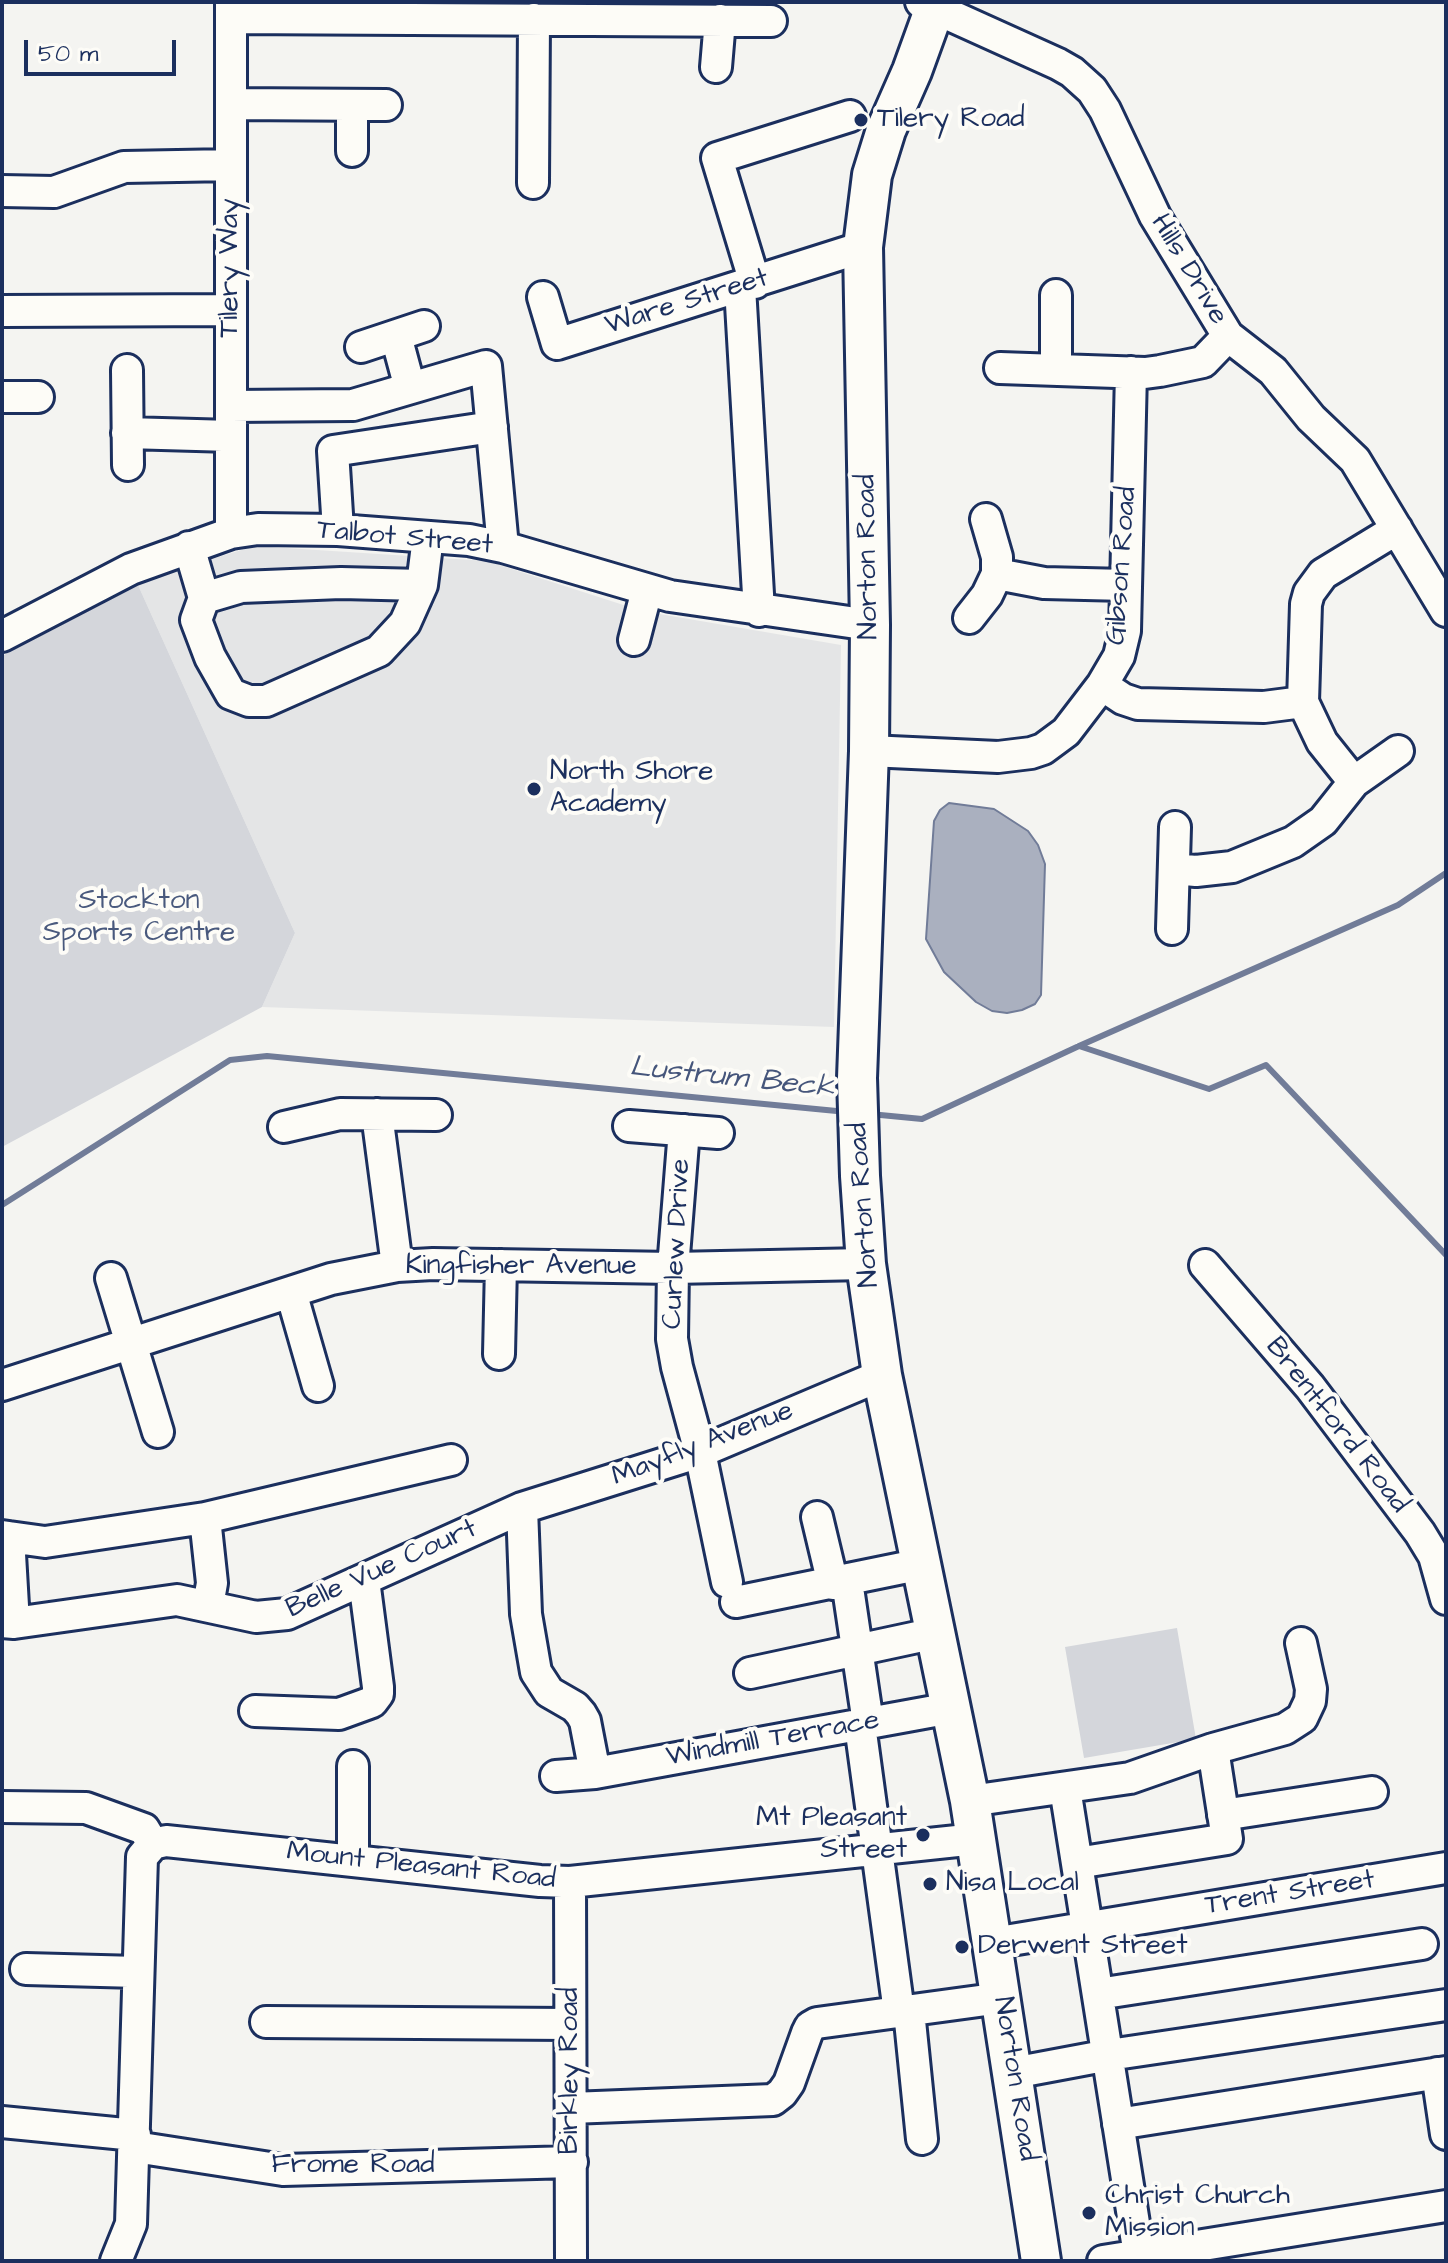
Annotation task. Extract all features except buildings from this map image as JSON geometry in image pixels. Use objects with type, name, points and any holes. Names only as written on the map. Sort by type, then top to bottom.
[{"type":"main road","name":"Norton Road","points":[[931,4],[912,71],[886,130],[872,175],[863,247],[870,625],[858,1119],[866,1264],[882,1375],[970,1801],[1041,2261]]},
{"type":"street","name":"Hills Drive","points":[[931,4],[976,29],[1058,64],[1092,90],[1105,110],[1155,216],[1228,336],[1273,371],[1311,418],[1346,450],[1446,611]]},
{"type":"street","points":[[231,10],[534,19],[771,21]]},
{"type":"street","name":"Tilery Way","points":[[231,10],[231,533]]},
{"type":"street","points":[[533,183],[534,19]]},
{"type":"street","points":[[716,67],[720,20]]},
{"type":"street","points":[[231,104],[386,105]]},
{"type":"street","points":[[352,105],[352,151]]},
{"type":"street","points":[[759,611],[747,285],[717,158],[850,116]]},
{"type":"street","points":[[2,191],[54,192],[124,167],[231,165]]},
{"type":"street","name":"Ware Street","points":[[543,297],[557,344],[863,247]]},
{"type":"street","points":[[1056,295],[1056,368]]},
{"type":"street","points":[[2,311],[231,310]]},
{"type":"street","points":[[361,347],[410,331],[410,388]]},
{"type":"street","points":[[1000,368],[1145,373],[1192,366],[1213,354],[1228,336]]},
{"type":"street","points":[[231,406],[353,405],[486,366],[503,547]]},
{"type":"street","points":[[127,370],[128,465]]},
{"type":"street","name":"Gibson Road","points":[[869,751],[998,757],[1031,753],[1054,742],[1066,732],[1102,685],[1123,644],[1131,372]]},
{"type":"street","points":[[2,397],[38,397]]},
{"type":"street","points":[[338,530],[333,451],[492,427]]},
{"type":"street","points":[[127,433],[231,436]]},
{"type":"street","points":[[969,618],[987,595],[997,574],[997,557],[986,519]]},
{"type":"street","name":"Talbot Street","points":[[2,636],[110,578],[231,533],[258,529],[338,530],[469,540],[670,596],[870,625]]},
{"type":"street","points":[[1354,782],[1322,742],[1303,702],[1304,619],[1309,593],[1323,574],[1397,529]]},
{"type":"street","points":[[189,547],[204,598],[196,620],[210,657],[231,694],[249,701],[266,701],[379,651],[405,623],[422,585],[428,537]]},
{"type":"street","points":[[997,574],[1044,583],[1126,585]]},
{"type":"street","points":[[204,598],[241,587],[341,583],[422,585]]},
{"type":"street","points":[[634,640],[647,590]]},
{"type":"street","points":[[1102,685],[1123,699],[1138,704],[1264,707],[1303,702]]},
{"type":"street","points":[[1174,869],[1196,871],[1232,867],[1293,842],[1323,821],[1354,782],[1398,751]]},
{"type":"street","points":[[1172,929],[1175,827]]},
{"type":"street","points":[[284,1127],[340,1114],[436,1115]]},
{"type":"street","points":[[377,1114],[397,1266]]},
{"type":"street","name":"Curlew Drive","points":[[629,1126],[718,1133]]},
{"type":"street","name":"Curlew Drive","points":[[684,1130],[673,1268],[672,1339],[732,1592],[840,1583]]},
{"type":"street","name":"Kingfisher Avenue","points":[[2,1385],[331,1279],[397,1266],[673,1268],[866,1264]]},
{"type":"street","points":[[499,1354],[501,1265]]},
{"type":"street","name":"Brentford Road","points":[[1203,1267],[1310,1387],[1420,1533],[1440,1554],[1446,1599]]},
{"type":"street","points":[[111,1278],[158,1432]]},
{"type":"street","points":[[291,1292],[318,1386]]},
{"type":"street","name":"Mayfly Avenue","points":[[522,1508],[700,1452],[882,1375]]},
{"type":"street","points":[[8,1623],[5,1536],[45,1542],[205,1518],[451,1460]]},
{"type":"street","points":[[522,1508],[526,1614],[536,1672],[549,1692],[581,1714],[595,1773]]},
{"type":"street","name":"Belle Vue Court","points":[[8,1623],[177,1600],[235,1615],[274,1617],[301,1609],[522,1508]]},
{"type":"street","points":[[817,1517],[840,1583],[856,1650],[877,1851],[922,2139]]},
{"type":"street","points":[[205,1518],[212,1583],[208,1606]]},
{"type":"street","points":[[840,1583],[922,1564]]},
{"type":"street","points":[[255,1711],[339,1714],[372,1702],[378,1694],[364,1580]]},
{"type":"street","points":[[750,1673],[936,1633]]},
{"type":"street","points":[[970,1801],[1130,1778],[1213,1749],[1285,1729],[1302,1718],[1310,1701],[1311,1689],[1301,1643]]},
{"type":"street","name":"Windmill Terrace","points":[[556,1776],[595,1773],[951,1708]]},
{"type":"street","points":[[1077,1863],[1227,1839],[1213,1749]]},
{"type":"street","points":[[353,1766],[353,1859]]},
{"type":"street","points":[[1065,1788],[1140,2258]]},
{"type":"street","points":[[1223,1815],[1372,1792]]},
{"type":"street","points":[[2,1807],[86,1808],[144,1829],[153,1844],[142,1857],[131,2224],[116,2261]]},
{"type":"street","name":"Mount Pleasant Road","points":[[153,1844],[166,1841],[570,1882],[976,1839]]},
{"type":"street","name":"Trent Street","points":[[993,1943],[1446,1868]]},
{"type":"street","name":"Birkley Road","points":[[570,1882],[571,2261]]},
{"type":"street","points":[[1098,1994],[1422,1944]]},
{"type":"street","points":[[26,1969],[138,1972]]},
{"type":"street","points":[[571,2108],[773,2100],[789,2083],[810,2027],[817,2023],[1001,1998]]},
{"type":"street","points":[[1013,2073],[1109,2055],[1446,2005]]},
{"type":"street","points":[[266,2022],[570,2024]]},
{"type":"street","points":[[1118,2124],[1441,2072],[1446,2134]]},
{"type":"street","name":"Frome Road","points":[[2,2122],[135,2141],[283,2170],[572,2162]]},
{"type":"street","points":[[1103,2261],[1264,2249],[1446,2206]]},
{"type":"shaded area","name":"North Shore Academy","points":[[255,546],[487,561],[642,611],[841,645],[834,1027],[262,1007],[295,933],[138,585],[151,577]]},
{"type":"green space","name":"Stockton Sports Centre","points":[[138,585],[295,933],[262,1007],[2,1147],[2,656]]},
{"type":"green space","points":[[1177,1628],[1196,1739],[1084,1758],[1065,1647]]},
{"type":"water","points":[[949,803],[994,809],[1028,831],[1038,845],[1045,864],[1041,995],[1035,1004],[1022,1010],[1007,1013],[992,1011],[976,1002],[944,972],[926,939],[934,821],[940,810]]},
{"type":"waterway","name":"Lustrum Beck","points":[[870,1114],[922,1119],[1398,905],[1446,873]]},
{"type":"waterway","points":[[1079,1046],[1209,1089],[1266,1065],[1446,1255]]},
{"type":"waterway","name":"Lustrum Beck","points":[[2,1205],[230,1060],[267,1056],[847,1112]]},
{"type":"place","name":"Tilery Road","points":[[861,120]]},
{"type":"place","name":"North Shore Academy","points":[[534,789]]},
{"type":"place","name":"Mt Pleasant Street","points":[[923,1835]]},
{"type":"place","name":"Nisa Local","points":[[930,1884]]},
{"type":"place","name":"Derwent Street","points":[[962,1947]]},
{"type":"place","name":"Christ Church Mission","points":[[1089,2213]]}]
